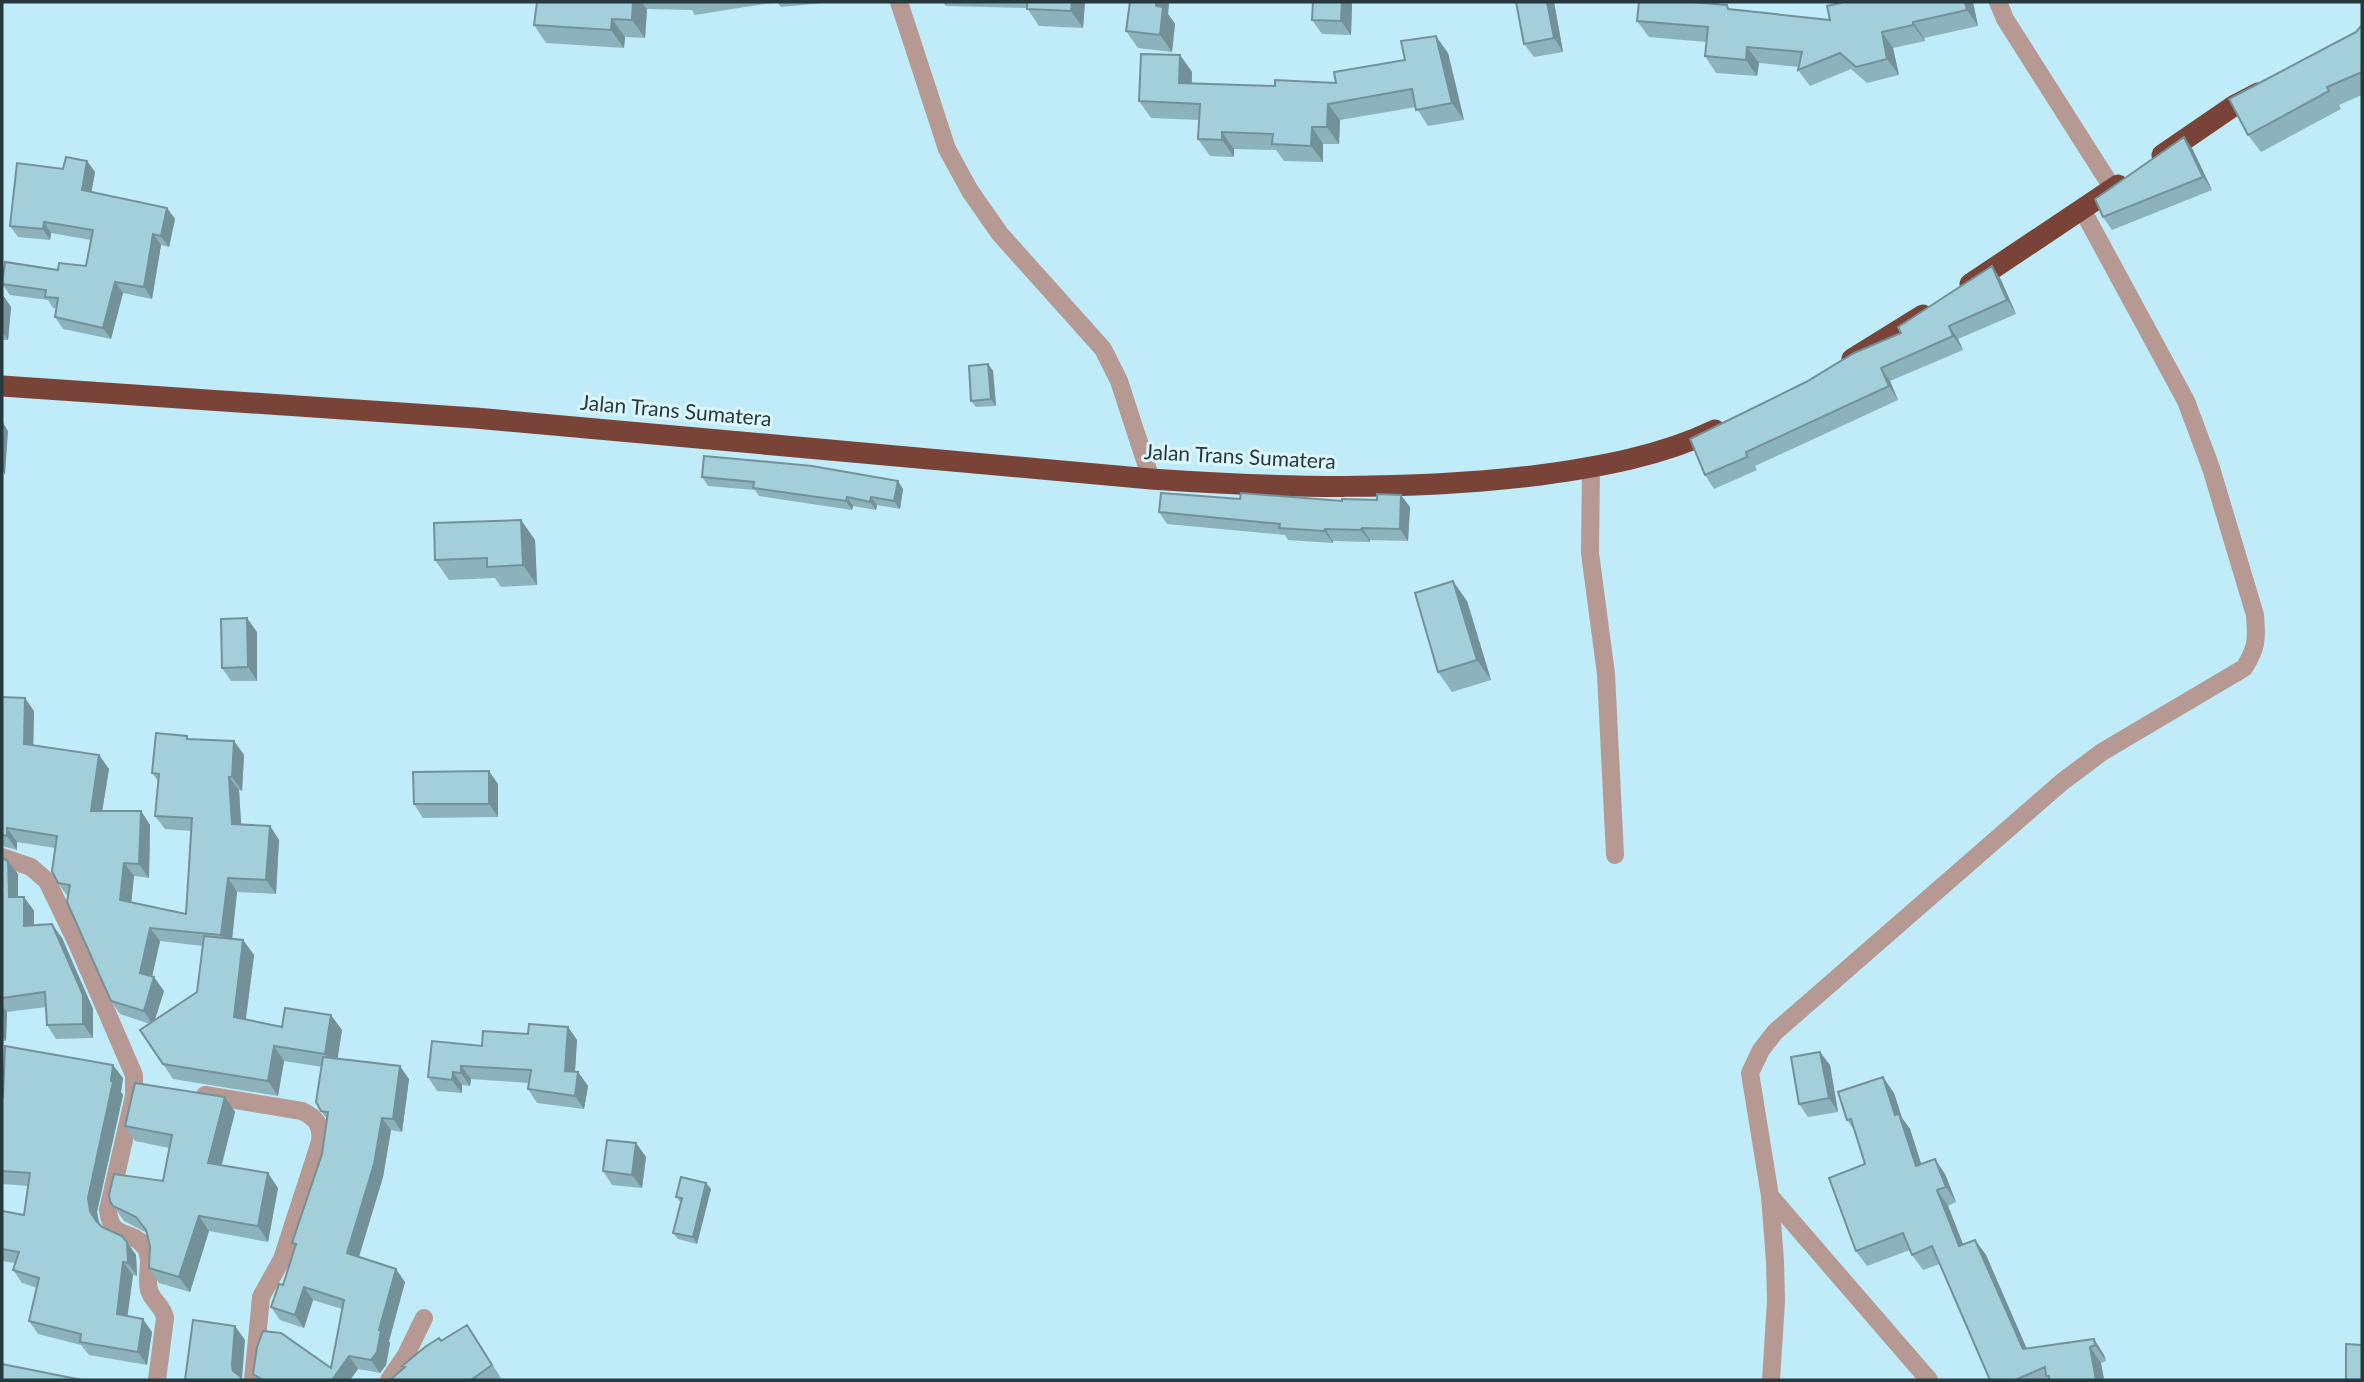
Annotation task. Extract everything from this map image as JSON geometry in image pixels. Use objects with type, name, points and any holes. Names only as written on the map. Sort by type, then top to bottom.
[{"type":"highway","points":[[1833,370],[1942,303],[2082,211],[2235,105],[2281,81]]},
{"type":"highway","name":"Jalan Trans Sumatera","points":[[2,386],[475,418],[1151,479],[1383,488],[1483,482],[1591,468],[1689,443],[1738,419]]},
{"type":"street","points":[[899,2],[947,149],[970,191],[1000,234],[1102,349],[1119,381],[1151,479]]},
{"type":"street","points":[[1998,2],[2005,19],[2113,189]]},
{"type":"street","points":[[1771,1380],[1776,1301],[1770,1196],[1750,1073],[1760,1050],[1775,1032],[2062,782],[2102,752],[2244,668],[2254,653],[2257,636],[2255,615],[2200,434],[2186,401],[2082,211]]},
{"type":"street","points":[[1591,468],[1590,553],[1606,674],[1615,855]]},
{"type":"street","points":[[2,857],[31,867],[47,881],[142,1085],[108,1209],[113,1227],[142,1243],[148,1253],[149,1290],[164,1311],[165,1318],[157,1380]]},
{"type":"street","points":[[188,1093],[302,1111],[315,1119],[320,1128],[320,1142],[282,1259],[261,1297],[253,1380]]},
{"type":"street","points":[[1770,1196],[1929,1380]]},
{"type":"street","points":[[389,1380],[407,1355],[424,1318]]},
{"type":"building","points":[[537,2],[633,2],[632,20],[612,19],[611,30],[534,25]]},
{"type":"building","points":[[1027,2],[1072,2],[1071,11],[1027,9]]},
{"type":"building","points":[[1130,2],[1156,2],[1156,6],[1163,7],[1160,35],[1126,31]]},
{"type":"building","points":[[1313,2],[1342,2],[1341,21],[1312,20]]},
{"type":"building","points":[[1516,2],[1547,2],[1554,38],[1524,44]]},
{"type":"building","points":[[1639,2],[1727,5],[1728,9],[1830,20],[1827,6],[1844,2],[1965,2],[1967,10],[1882,32],[1887,59],[1856,67],[1840,53],[1798,70],[1802,52],[1747,47],[1746,60],[1705,56],[1708,27],[1637,21]]},
{"type":"building","points":[[2362,25],[2362,72],[2327,87],[2329,91],[2248,135],[2229,99],[2356,32]]},
{"type":"building","points":[[1436,36],[1452,103],[1416,110],[1412,89],[1328,104],[1327,127],[1312,127],[1311,146],[1272,144],[1273,134],[1222,132],[1222,140],[1198,139],[1200,104],[1139,101],[1141,54],[1180,55],[1179,83],[1275,86],[1275,80],[1336,83],[1334,72],[1405,60],[1401,41]]},
{"type":"building","points":[[2184,137],[2203,177],[2103,217],[2095,199]]},
{"type":"building","points":[[66,157],[87,161],[82,190],[167,208],[161,236],[153,234],[144,287],[115,282],[103,328],[55,317],[58,298],[45,297],[46,290],[2,284],[5,262],[58,270],[59,263],[86,266],[93,230],[44,222],[43,229],[10,226],[17,163],[63,169]]},
{"type":"building","points":[[1992,266],[2007,300],[1949,326],[1953,336],[1881,368],[1889,386],[1746,452],[1747,457],[1705,475],[1690,439],[1806,382],[1854,353],[1901,333],[1898,327]]},
{"type":"building","points":[[988,364],[991,399],[971,401],[969,366]]},
{"type":"building","points":[[704,456],[812,466],[898,481],[894,501],[871,497],[870,502],[847,497],[846,501],[753,488],[754,482],[702,477]]},
{"type":"building","points":[[1161,493],[1240,499],[1241,493],[1342,501],[1377,500],[1377,494],[1401,495],[1400,529],[1324,531],[1279,528],[1280,524],[1159,512]]},
{"type":"building","points":[[521,520],[523,565],[487,567],[487,558],[435,560],[434,523]]},
{"type":"building","points":[[1453,581],[1477,660],[1438,672],[1415,593]]},
{"type":"building","points":[[247,618],[248,667],[222,668],[221,619]]},
{"type":"building","points":[[2,697],[25,698],[24,744],[99,755],[91,811],[141,811],[139,864],[124,863],[120,900],[186,914],[192,818],[155,816],[159,774],[152,773],[156,733],[187,736],[187,739],[234,741],[232,777],[229,777],[232,824],[270,826],[266,880],[228,878],[221,935],[150,928],[140,973],[154,977],[144,1011],[111,1001],[67,902],[70,885],[58,883],[52,871],[57,836],[7,828],[7,836],[2,835]]},
{"type":"building","points":[[489,771],[489,804],[414,804],[413,772]]},
{"type":"building","points":[[2,858],[8,861],[9,897],[24,897],[24,926],[52,924],[83,995],[83,1024],[47,1025],[45,992],[2,998]]},
{"type":"building","points":[[204,936],[243,940],[234,1017],[282,1027],[285,1008],[331,1015],[325,1054],[274,1046],[268,1081],[163,1064],[140,1030],[197,992]]},
{"type":"building","points":[[529,1024],[568,1027],[565,1071],[578,1072],[575,1096],[528,1089],[531,1070],[461,1066],[461,1073],[453,1072],[452,1080],[428,1077],[432,1041],[482,1046],[483,1031],[528,1034]]},
{"type":"building","points":[[5,1046],[113,1065],[113,1082],[88,1198],[90,1211],[96,1221],[102,1227],[122,1236],[127,1242],[128,1263],[123,1262],[117,1314],[143,1319],[138,1352],[80,1342],[81,1334],[29,1321],[39,1278],[13,1270],[19,1252],[2,1249],[2,1211],[24,1215],[30,1173],[2,1171]]},
{"type":"building","points":[[1820,1052],[1829,1098],[1799,1104],[1791,1057]]},
{"type":"building","points":[[323,1057],[400,1066],[393,1119],[382,1118],[374,1164],[347,1253],[396,1269],[379,1330],[377,1352],[371,1360],[349,1356],[332,1380],[263,1380],[253,1374],[257,1347],[263,1331],[281,1333],[331,1368],[344,1300],[304,1287],[295,1315],[271,1307],[279,1284],[283,1285],[296,1244],[292,1243],[322,1154],[328,1112],[321,1111],[316,1102]]},
{"type":"building","points":[[1883,1077],[1895,1115],[1899,1114],[1916,1166],[1935,1159],[1946,1187],[1937,1190],[1959,1246],[1975,1240],[2023,1349],[2094,1339],[2095,1345],[2090,1347],[2096,1380],[2049,1380],[2045,1367],[2015,1380],[1990,1380],[1932,1246],[1912,1255],[1903,1233],[1856,1251],[1829,1178],[1865,1164],[1851,1119],[1847,1120],[1838,1092]]},
{"type":"building","points":[[135,1083],[225,1097],[208,1163],[268,1173],[258,1226],[199,1216],[179,1277],[149,1268],[150,1246],[146,1230],[136,1217],[113,1206],[110,1201],[114,1174],[163,1181],[172,1135],[125,1126]]},
{"type":"building","points":[[607,1140],[636,1143],[632,1175],[603,1171]]},
{"type":"building","points":[[681,1177],[706,1183],[693,1237],[673,1233],[682,1198],[676,1197]]},
{"type":"building","points":[[193,1320],[235,1326],[232,1365],[233,1371],[241,1377],[240,1380],[185,1380]]},
{"type":"building","points":[[467,1325],[492,1365],[471,1380],[390,1380],[425,1347],[439,1338],[441,1341]]},
{"type":"building","points":[[2346,1344],[2362,1345],[2362,1380],[2346,1380]]},
{"type":"building","points":[[2,1364],[82,1380],[2,1380]]}]
